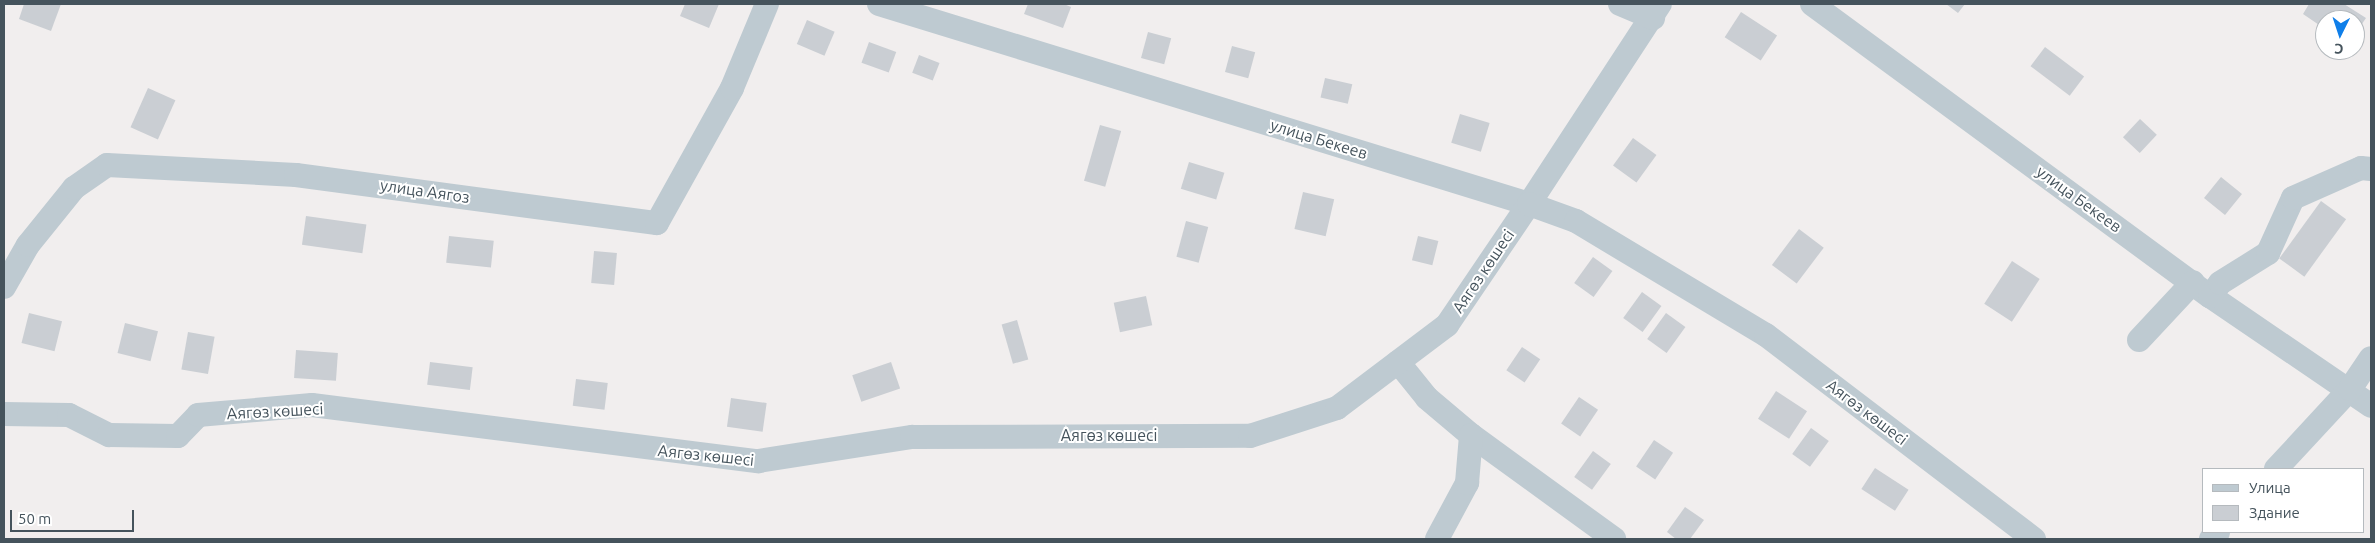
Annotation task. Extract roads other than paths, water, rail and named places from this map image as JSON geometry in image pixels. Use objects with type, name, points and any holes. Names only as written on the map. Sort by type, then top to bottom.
[{"type":"street","name":"улица Аягоз","points":[[4,287],[28,245],[74,188],[107,165],[296,175],[657,224],[732,88],[767,4]]},
{"type":"street","name":"улица Бекеев","points":[[879,4],[1529,204]]},
{"type":"street","points":[[1529,204],[1656,11],[1620,4]]},
{"type":"street","name":"улица Бекеев","points":[[1812,4],[2201,289],[2371,406]]},
{"type":"street","points":[[2138,340],[2201,289],[2220,284],[2268,253],[2293,198],[2361,168],[2371,169]]},
{"type":"street","name":"Аягөз көшесі","points":[[4,414],[70,415],[109,435],[178,436],[198,415],[312,405],[758,461],[912,437],[1250,436],[1337,408],[1447,325],[1529,204],[1576,221],[1766,335],[2034,539]]},
{"type":"street","points":[[2277,468],[2350,390],[2371,358]]},
{"type":"street","points":[[1398,362],[1427,398],[1471,435],[1614,539]]},
{"type":"street","points":[[1437,539],[1467,482],[1471,435]]}]
